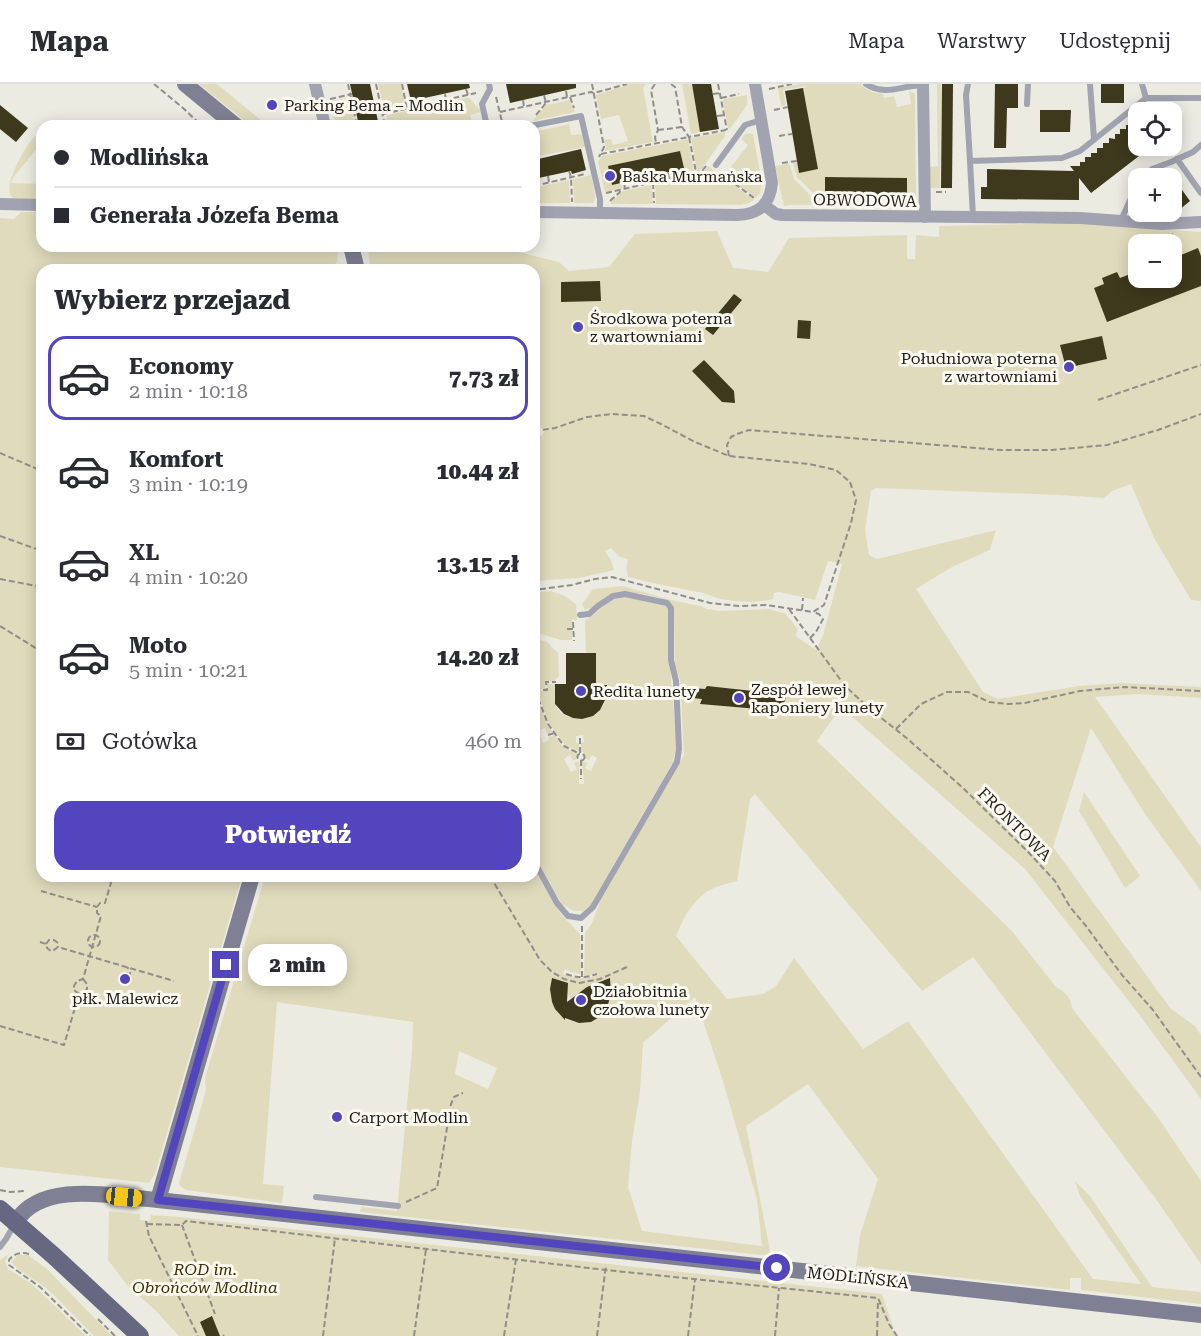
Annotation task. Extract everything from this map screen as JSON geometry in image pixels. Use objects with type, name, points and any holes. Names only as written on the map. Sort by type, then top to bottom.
[{"type":"main road","points":[[0,1209],[140,1336]]},
{"type":"street","points":[[185,84],[229,120]]},
{"type":"street","points":[[315,84],[324,120]]},
{"type":"street","points":[[923,84],[925,217]]},
{"type":"street","points":[[540,212],[604,208],[737,215],[756,211],[760,202],[771,194],[772,183],[758,87]]},
{"type":"street","name":"OBWODOWA","points":[[760,202],[776,214],[782,215],[1080,218],[1162,224],[1201,222]]},
{"type":"street","points":[[0,204],[36,205]]},
{"type":"street","points":[[158,1200],[250,882]]},
{"type":"street","name":"MODLIŃSKA","points":[[33,1204],[45,1198],[91,1194],[158,1200],[1201,1315]]},
{"type":"street","points":[[16,1222],[21,1213],[33,1204]]},
{"type":"lane","points":[[866,84],[872,88],[892,90],[923,84]]},
{"type":"lane","points":[[968,84],[966,95],[973,218]]},
{"type":"lane","points":[[1027,104],[1028,84]]},
{"type":"lane","points":[[1090,84],[1094,139]]},
{"type":"lane","points":[[1142,84],[1146,98]]},
{"type":"lane","points":[[486,120],[482,104],[489,87]]},
{"type":"lane","points":[[970,160],[1062,158],[1080,151],[1146,98],[1201,98]]},
{"type":"lane","points":[[540,124],[581,116],[604,208]]},
{"type":"lane","points":[[716,168],[745,125],[761,120]]},
{"type":"lane","points":[[1154,168],[1192,152],[1201,145]]},
{"type":"lane","points":[[1177,159],[1201,193]]},
{"type":"lane","points":[[1121,220],[1128,205]]},
{"type":"lane","points":[[540,872],[557,903],[568,916],[582,918],[593,907],[677,762],[680,749],[676,681],[671,660],[671,608],[667,603],[625,594],[613,596],[589,614],[580,615]]},
{"type":"lane","points":[[316,1197],[398,1206]]},
{"type":"lane","points":[[0,1247],[16,1222]]},
{"type":"path","points":[[154,84],[195,120]]},
{"type":"path","points":[[348,84],[357,120]]},
{"type":"path","points":[[376,84],[384,120]]},
{"type":"path","points":[[402,84],[407,109]]},
{"type":"path","points":[[592,84],[604,147],[596,162]]},
{"type":"path","points":[[500,112],[594,93],[624,84]]},
{"type":"path","points":[[655,84],[651,90],[658,130],[655,137],[656,143]]},
{"type":"path","points":[[672,84],[675,87],[682,127],[689,137],[696,173]]},
{"type":"path","points":[[718,84],[726,130],[730,133]]},
{"type":"path","points":[[758,87],[792,84]]},
{"type":"path","points":[[383,114],[468,95],[489,87]]},
{"type":"path","points":[[466,89],[468,95]]},
{"type":"path","points":[[566,91],[567,97]]},
{"type":"path","points":[[713,94],[720,93]]},
{"type":"path","points":[[327,99],[351,94]]},
{"type":"path","points":[[445,94],[446,100]]},
{"type":"path","points":[[721,99],[739,94]]},
{"type":"path","points":[[544,95],[546,102]]},
{"type":"path","points":[[496,96],[502,120]]},
{"type":"path","points":[[423,99],[424,105]]},
{"type":"path","points":[[523,100],[524,107]]},
{"type":"path","points":[[533,118],[546,102]]},
{"type":"path","points":[[774,110],[788,107]]},
{"type":"path","points":[[197,120],[201,115]]},
{"type":"path","points":[[717,116],[724,115]]},
{"type":"path","points":[[658,130],[682,127]]},
{"type":"path","points":[[601,154],[726,130]]},
{"type":"path","points":[[779,136],[792,134]]},
{"type":"path","points":[[775,164],[797,160]]},
{"type":"path","points":[[716,168],[760,202]]},
{"type":"path","points":[[569,171],[572,205]]},
{"type":"path","points":[[604,194],[701,172]]},
{"type":"path","points":[[668,173],[669,179]]},
{"type":"path","points":[[540,184],[584,175]]},
{"type":"path","points":[[548,176],[549,182]]},
{"type":"path","points":[[646,178],[647,184]]},
{"type":"path","points":[[624,182],[625,189]]},
{"type":"path","points":[[653,183],[654,206]]},
{"type":"path","points":[[604,208],[620,190]]},
{"type":"path","points":[[931,195],[935,192],[946,192]]},
{"type":"path","points":[[840,196],[840,208]]},
{"type":"path","points":[[867,208],[868,196]]},
{"type":"path","points":[[895,196],[895,209]]},
{"type":"path","points":[[1098,400],[1201,365]]},
{"type":"path","points":[[540,430],[555,428],[587,417],[611,414],[644,416],[662,423],[695,442],[729,456],[809,464],[836,470],[850,482],[856,500],[851,523],[824,605],[813,612]]},
{"type":"path","points":[[729,456],[728,445],[731,437],[749,430],[1001,450],[1052,450],[1107,445],[1201,414]]},
{"type":"path","points":[[0,453],[36,468]]},
{"type":"path","points":[[0,536],[36,549]]},
{"type":"path","points":[[0,579],[36,586]]},
{"type":"path","points":[[802,610],[803,597]]},
{"type":"path","points":[[785,614],[789,609],[819,614],[823,619],[810,638]]},
{"type":"path","name":"FRONTOWA","points":[[789,609],[845,686],[963,788],[1055,881],[1070,906],[1122,975],[1153,1010],[1201,1077]]},
{"type":"path","points":[[573,621],[574,641]]},
{"type":"path","points":[[0,626],[36,648]]},
{"type":"path","points":[[567,629],[574,629]]},
{"type":"path","points":[[540,690],[547,690],[546,682],[556,681]]},
{"type":"path","points":[[896,729],[921,704],[946,692],[968,692],[989,702],[1008,704],[1025,703],[1080,691],[1124,687],[1201,692]]},
{"type":"path","points":[[540,705],[548,724],[564,746],[579,753]]},
{"type":"path","points":[[548,735],[555,733]]},
{"type":"path","points":[[580,738],[581,779]]},
{"type":"path","points":[[574,762],[581,760],[588,762]]},
{"type":"path","points":[[83,979],[101,916],[97,913],[97,907],[100,903],[105,903],[111,882]]},
{"type":"path","points":[[493,882],[540,960],[552,972],[564,979],[579,983],[600,979],[627,967]]},
{"type":"path","points":[[41,891],[97,907]]},
{"type":"path","points":[[582,918],[582,977]]},
{"type":"path","points":[[92,948],[97,947],[100,943],[100,938],[96,934]]},
{"type":"path","points":[[92,948],[88,945],[87,940],[96,934]]},
{"type":"path","points":[[46,944],[49,940],[54,940],[58,943],[58,947]]},
{"type":"path","points":[[40,942],[46,944],[51,951],[58,947]]},
{"type":"path","points":[[58,947],[174,981]]},
{"type":"path","points":[[127,978],[129,968]]},
{"type":"path","points":[[566,974],[575,977],[597,974]]},
{"type":"path","points":[[79,994],[74,990],[74,986],[77,981],[83,979]]},
{"type":"path","points":[[79,994],[87,989],[87,984],[83,979]]},
{"type":"path","points":[[0,1026],[64,1045],[79,994]]},
{"type":"path","points":[[398,1206],[437,1188],[451,1104],[454,1097],[463,1093]]},
{"type":"path","points":[[0,1190],[24,1191],[33,1204]]},
{"type":"path","points":[[198,1336],[149,1236],[147,1222],[182,1225],[186,1221],[606,1270],[878,1298]]},
{"type":"path","points":[[182,1225],[215,1314]]},
{"type":"path","points":[[323,1336],[335,1238]]},
{"type":"path","points":[[414,1336],[426,1249]]},
{"type":"path","points":[[13,1255],[9,1260],[10,1267],[40,1287],[90,1336]]},
{"type":"path","points":[[504,1336],[516,1259]]},
{"type":"path","points":[[597,1336],[606,1265]]},
{"type":"path","points":[[688,1336],[695,1279]]},
{"type":"path","points":[[775,1336],[779,1288]]},
{"type":"path","points":[[877,1336],[878,1294]]},
{"type":"path","points":[[878,1298],[897,1336]]},
{"type":"green space","points":[[199,84],[217,84],[261,120],[244,120]]},
{"type":"green space","points":[[378,84],[401,84],[404,100],[402,103],[386,107],[383,104]]},
{"type":"green space","points":[[630,84],[646,84],[643,88],[653,142],[604,151],[606,148],[604,140],[611,139],[613,145],[628,141],[619,115],[601,119],[596,95]]},
{"type":"green space","points":[[682,84],[692,84],[700,132],[691,134]]},
{"type":"green space","points":[[800,84],[861,84],[871,91],[883,94],[884,98],[894,96],[897,107],[911,104],[909,91],[915,94],[916,196],[912,203],[898,206],[898,196],[907,196],[907,178],[826,177],[825,195],[837,196],[837,206],[825,205],[797,177],[793,163],[797,163],[800,172],[818,169],[803,88],[806,86],[783,90],[786,105],[782,106],[778,88]]},
{"type":"green space","points":[[937,84],[941,84],[940,188],[930,188],[930,167],[938,166]]},
{"type":"green space","points":[[747,95],[747,105],[730,129],[728,128],[724,99]]},
{"type":"green space","points":[[349,98],[354,120],[335,120],[330,101]]},
{"type":"green space","points":[[469,98],[481,112],[470,115],[471,120],[386,119],[388,115],[444,102],[445,104],[459,102],[459,99]]},
{"type":"green space","points":[[570,100],[575,112],[534,120],[546,105]]},
{"type":"green space","points":[[569,124],[571,135],[582,135],[585,147],[540,156],[540,131]]},
{"type":"green space","points":[[725,132],[725,136],[701,170],[697,171],[691,138]]},
{"type":"green space","points":[[749,133],[753,134],[762,182],[760,193],[756,198],[739,186],[745,177],[731,167],[748,145],[741,139]]},
{"type":"green space","points":[[36,135],[36,149],[11,183],[36,184],[36,199],[13,198],[9,187],[11,178]]},
{"type":"green space","points":[[688,139],[694,172],[671,177],[671,175],[685,172],[680,151],[608,166],[612,185],[622,183],[623,188],[605,192],[598,162],[602,156]]},
{"type":"green space","points":[[790,165],[794,179],[820,205],[784,206],[775,166]]},
{"type":"green space","points":[[708,166],[754,200],[741,205],[656,204],[655,184],[703,173]]},
{"type":"green space","points":[[591,175],[595,195],[594,203],[574,203],[573,179]]},
{"type":"green space","points":[[569,180],[570,203],[540,203],[540,187]]},
{"type":"green space","points":[[651,185],[653,204],[611,204],[623,191]]},
{"type":"green space","points":[[21,212],[36,212],[36,252],[338,252],[335,264],[36,264],[36,882],[240,882],[155,1174],[149,1183],[0,1167],[0,218],[14,219]]},
{"type":"green space","points":[[1077,223],[1201,232],[1201,601],[1191,600],[1154,538],[1131,484],[1112,491],[1104,498],[876,488],[871,491],[865,530],[869,555],[877,559],[996,530],[990,550],[952,567],[916,589],[983,692],[998,699],[1079,686],[1121,683],[1201,687],[1201,698],[1138,694],[1095,697],[1201,847],[1201,891],[1145,814],[1091,728],[1053,847],[1171,1009],[1195,1026],[1201,1035],[1201,1099],[1138,1013],[1025,869],[841,707],[817,741],[1011,930],[1056,987],[1067,995],[1072,1008],[1159,1119],[1201,1181],[1201,1264],[1153,1195],[973,957],[922,991],[755,794],[750,799],[737,881],[714,888],[695,902],[676,936],[727,999],[763,994],[776,986],[794,958],[863,1049],[908,1021],[1093,1279],[1141,1284],[1080,1196],[1075,1181],[1090,1196],[1152,1287],[1201,1292],[1201,1304],[1081,1290],[1081,1278],[1070,1278],[1070,1290],[856,1266],[860,1235],[878,1179],[808,1084],[746,1126],[771,1256],[360,1212],[361,1207],[397,1211],[413,1022],[277,1002],[263,1184],[284,1186],[282,1203],[186,1190],[180,1186],[206,1090],[205,1078],[263,882],[540,882],[540,878],[560,913],[580,934],[581,974],[565,969],[563,974],[581,978],[599,975],[596,973],[584,975],[585,933],[592,923],[601,899],[684,755],[680,680],[675,665],[673,605],[654,596],[627,593],[585,610],[582,604],[593,589],[623,586],[707,609],[720,611],[769,609],[787,614],[798,629],[797,637],[816,650],[823,636],[842,564],[828,561],[815,600],[779,592],[774,593],[773,599],[754,602],[734,601],[628,577],[626,568],[628,559],[620,557],[611,548],[605,551],[614,570],[579,578],[540,581],[540,435],[542,436],[546,428],[540,428],[540,264],[370,264],[368,252],[518,252],[559,262],[569,271],[609,267],[635,234],[717,231],[733,268],[768,272],[789,238],[907,235],[907,259],[915,259],[916,235],[939,237],[939,226]],"holes":[[[682,687],[787,695],[781,711],[700,704],[702,699],[683,697]],[[610,978],[610,998],[604,1012],[593,1020],[580,1022],[567,1019],[557,1011],[551,997],[552,979],[567,992],[570,999],[576,995],[579,998]],[[695,997],[723,1081],[757,1200],[762,1246],[642,1231],[628,1187],[640,1092],[643,1043]],[[459,1051],[497,1068],[488,1089],[455,1074]]]},
{"type":"green space","points":[[552,591],[576,604],[577,620],[572,619],[572,628],[567,628],[567,630],[572,630],[572,640],[561,640],[540,634],[540,592]]},
{"type":"green space","points":[[625,596],[662,604],[668,608],[671,681],[677,743],[673,762],[593,903],[583,911],[574,911],[562,904],[540,866],[540,734],[543,743],[549,740],[548,737],[555,735],[563,747],[577,753],[577,758],[573,761],[570,755],[564,759],[571,772],[577,769],[574,763],[579,761],[579,784],[584,784],[582,761],[588,763],[585,768],[591,771],[597,758],[592,755],[589,760],[584,758],[584,752],[581,752],[581,743],[584,742],[583,735],[576,736],[579,751],[565,745],[549,723],[540,699],[540,691],[547,691],[547,684],[555,684],[555,703],[564,715],[586,717],[600,710],[606,699],[607,685],[596,685],[596,654],[586,653],[585,621],[614,598]]},
{"type":"green space","points":[[540,640],[547,642],[558,653],[559,676],[554,681],[545,681],[545,689],[540,689]]},
{"type":"green space","points":[[540,706],[553,733],[547,734],[545,728],[540,730]]},
{"type":"green space","points":[[1084,792],[1140,876],[1125,888],[1079,811]]},
{"type":"green space","name":"ROD im. Obrońców Modlina","points":[[109,1211],[140,1214],[140,1220],[150,1221],[151,1215],[180,1217],[882,1294],[898,1336],[179,1336],[127,1285],[108,1260]]},
{"type":"green space","points":[[10,1253],[5,1261],[8,1269],[33,1285],[86,1336],[0,1336],[0,1260]]},
{"type":"green space","points":[[18,1255],[28,1255],[47,1269],[112,1336],[94,1336],[46,1288],[11,1262]]},
{"type":"building","points":[[350,84],[370,84],[378,120],[358,120]]},
{"type":"building","points":[[407,84],[469,84],[470,88],[411,101]]},
{"type":"building","points":[[506,84],[576,84],[576,88],[510,103]]},
{"type":"building","points":[[692,84],[711,84],[719,129],[700,132]]},
{"type":"building","points":[[942,84],[953,84],[952,188],[941,188]]},
{"type":"building","points":[[995,84],[1018,84],[1018,108],[1007,108],[1006,148],[994,148]]},
{"type":"building","points":[[1101,84],[1124,84],[1124,103],[1101,103]]},
{"type":"building","points":[[803,88],[818,169],[799,173],[785,91]]},
{"type":"building","points":[[0,105],[28,128],[16,142],[0,129]]},
{"type":"building","points":[[1040,110],[1071,110],[1070,132],[1040,132]]},
{"type":"building","points":[[1128,125],[1128,156],[1139,156],[1091,193],[1079,178],[1079,200],[981,199],[981,187],[987,187],[987,169],[1074,171],[1070,166],[1080,166],[1080,162],[1085,162],[1085,157],[1091,157],[1091,153],[1097,153],[1097,148],[1103,148],[1103,143],[1109,143],[1109,138],[1115,139],[1115,134],[1120,134],[1120,129],[1126,129]]},
{"type":"building","points":[[581,149],[586,170],[540,178],[540,159]]},
{"type":"building","points":[[680,151],[685,172],[671,175],[670,172],[612,185],[608,166]]},
{"type":"building","points":[[825,177],[907,178],[907,196],[825,195]]},
{"type":"building","points":[[1182,190],[1190,201],[1182,208]]},
{"type":"building","points":[[1198,248],[1201,256],[1201,286],[1107,322],[1094,288],[1104,284],[1102,278],[1117,272],[1120,278],[1128,275],[1128,288],[1182,288],[1182,255]]},
{"type":"building","name":"Środkowa poterna z wartowniami","points":[[600,281],[601,301],[561,302],[561,282]]},
{"type":"building","points":[[734,294],[742,300],[713,335],[705,329]]},
{"type":"building","points":[[798,320],[811,321],[810,339],[797,338]]},
{"type":"building","name":"Południowa poterna z wartowniami","points":[[1102,336],[1107,359],[1066,368],[1060,345]]},
{"type":"building","points":[[704,360],[734,391],[735,403],[722,402],[692,371]]},
{"type":"building","name":"Redita lunety","points":[[566,653],[596,653],[596,685],[607,685],[606,698],[600,710],[593,716],[582,719],[573,718],[564,714],[555,704],[555,684],[566,684]]},
{"type":"building","name":"Zespół lewej kaponiery lunety","points":[[707,686],[787,695],[781,711],[700,704],[702,699],[682,697],[682,687],[705,689]]},
{"type":"building","name":"Działobitnia czołowa lunety","points":[[552,978],[568,983],[567,1002],[587,987],[610,978],[611,994],[607,1008],[601,1016],[591,1022],[579,1023],[565,1018],[565,1020],[552,1002],[550,989]]},
{"type":"building","points":[[212,1316],[220,1336],[206,1336],[200,1322]]},
{"type":"place","name":"Parking Bema – Modlin","points":[[272,105]]},
{"type":"place","name":"Baśka Murmańska","points":[[610,176]]},
{"type":"place","name":"Środkowa poterna z wartowniami","points":[[578,327]]},
{"type":"place","name":"Południowa poterna z wartowniami","points":[[1069,367]]},
{"type":"place","name":"Redita lunety","points":[[581,691]]},
{"type":"place","name":"Zespół lewej kaponiery lunety","points":[[739,698]]},
{"type":"place","name":"płk. Malewicz","points":[[125,979]]},
{"type":"place","name":"Działobitnia czołowa lunety","points":[[581,1000]]},
{"type":"place","name":"Carport Modlin","points":[[337,1117]]},
{"type":"route","points":[[226,965],[158,1200],[777,1268]]}]
